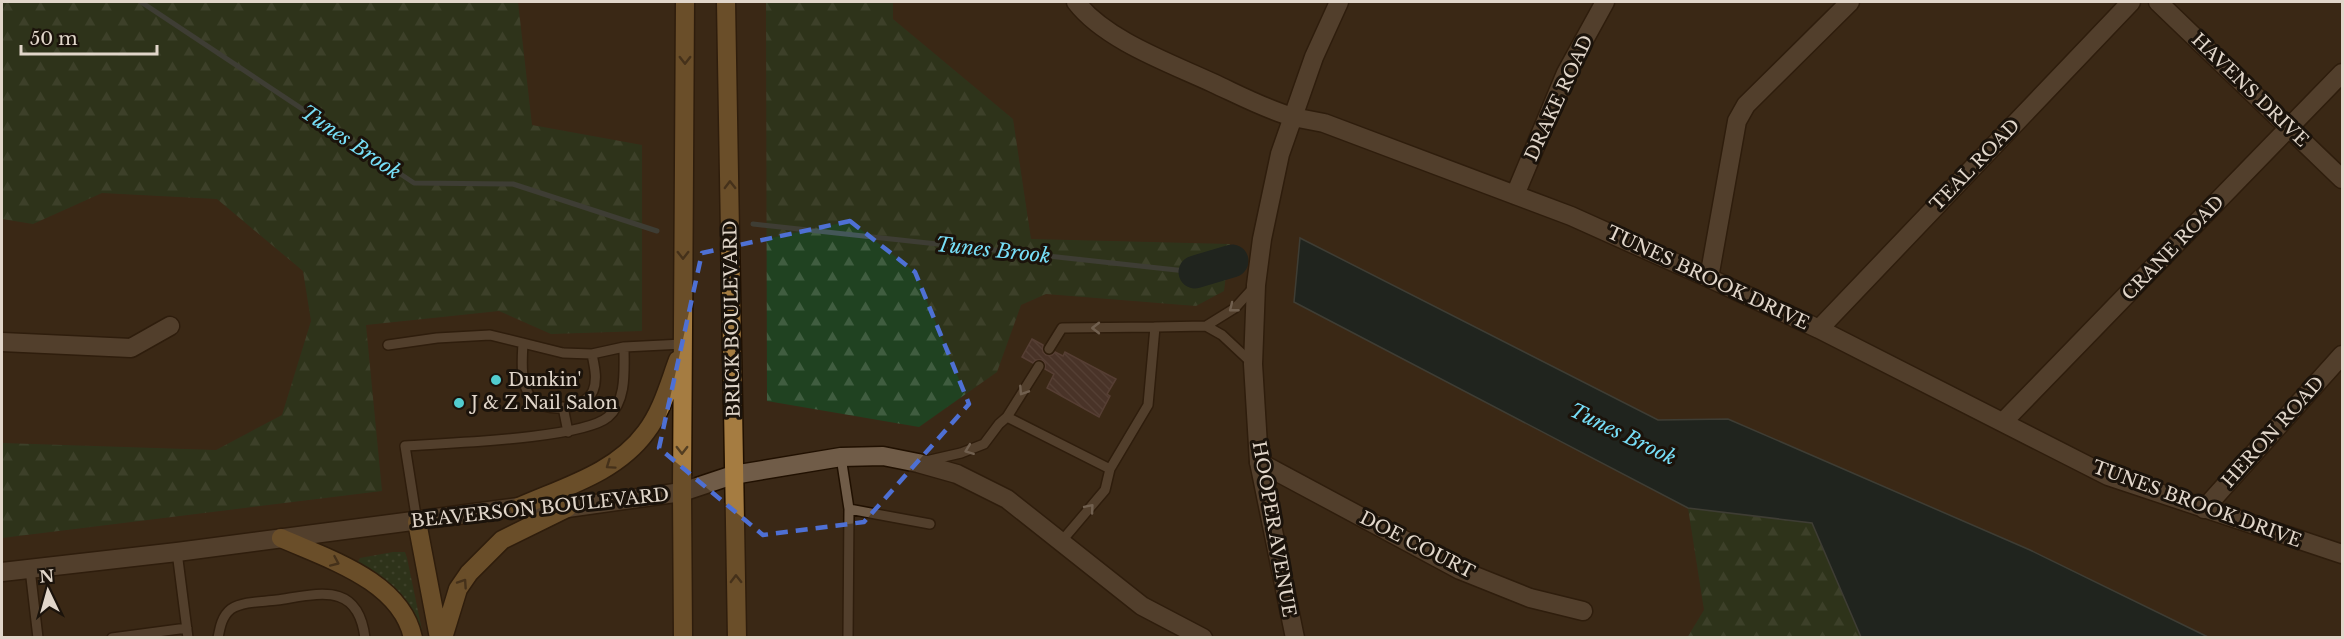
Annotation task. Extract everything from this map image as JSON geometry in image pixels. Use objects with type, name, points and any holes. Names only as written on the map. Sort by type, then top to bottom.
[{"type":"main road","points":[[682,634],[686,2]]},
{"type":"main road","name":"BRICK BOULEVARD","points":[[726,2],[737,638]]},
{"type":"main road","points":[[519,507],[604,470],[627,453],[647,431],[664,398],[683,345]]},
{"type":"main road","points":[[443,638],[458,589],[469,573],[502,540],[567,508]]},
{"type":"main road","points":[[417,522],[439,638]]},
{"type":"main road","points":[[281,538],[344,566],[375,585],[394,601],[410,625],[413,638]]},
{"type":"street","name":"TUNES BROOK DRIVE","points":[[1076,2],[1081,9],[1109,31],[1150,54],[1293,117],[1324,123],[1571,216],[1819,329],[2108,476],[2343,554]]},
{"type":"street","name":"HOOPER AVENUE","points":[[1294,638],[1259,462],[1253,364],[1256,285],[1262,239],[1280,154],[1314,57],[1339,2]]},
{"type":"street","name":"DRAKE ROAD","points":[[1515,195],[1566,73],[1605,2]]},
{"type":"street","points":[[1709,278],[1737,122],[1746,105],[1850,2]]},
{"type":"street","name":"TEAL ROAD","points":[[1819,329],[2131,2]]},
{"type":"street","name":"HAVENS DRIVE","points":[[2158,2],[2343,179]]},
{"type":"street","name":"CRANE ROAD","points":[[2003,422],[2343,73]]},
{"type":"street","points":[[2,342],[130,348],[170,326]]},
{"type":"street","name":"HERON ROAD","points":[[2204,509],[2343,355]]},
{"type":"street","name":"BEAVERSON BOULEVARD","points":[[2,572],[417,522],[519,507],[567,508],[682,492],[733,475],[841,457],[883,456],[957,474],[1007,499],[1142,606],[1203,638]]},
{"type":"street","name":"DOE COURT","points":[[1259,462],[1460,570],[1530,598],[1582,610]]},
{"type":"lane","points":[[1206,326],[1235,308],[1256,285]]},
{"type":"lane","points":[[1049,349],[1062,328],[1206,326],[1222,335],[1253,364]]},
{"type":"lane","points":[[1060,543],[1105,490],[1110,469],[1148,405],[1155,327]]},
{"type":"lane","points":[[388,345],[480,335],[563,353],[592,354],[624,348],[683,345]]},
{"type":"lane","points":[[523,343],[524,374],[531,397],[539,405],[551,408],[563,407],[588,399],[594,390],[596,376],[592,354]]},
{"type":"lane","points":[[417,522],[405,446],[568,432],[585,428],[608,417],[619,403],[624,387],[624,348]]},
{"type":"lane","points":[[918,463],[961,453],[984,444],[999,423],[1007,417],[1039,366]]},
{"type":"lane","points":[[563,407],[568,432]]},
{"type":"lane","points":[[1007,417],[1110,469]]},
{"type":"lane","points":[[841,457],[849,509],[848,638]]},
{"type":"lane","points":[[849,509],[930,524]]},
{"type":"lane","points":[[112,638],[188,633],[177,552]]},
{"type":"lane","points":[[30,569],[38,638]]},
{"type":"lane","points":[[219,638],[220,623],[230,610],[245,604],[326,593],[344,597],[357,608],[364,623],[365,638]]},
{"type":"highlighted area","points":[[850,221],[915,272],[969,404],[864,522],[763,535],[659,448],[702,253]]},
{"type":"green space","points":[[2,2],[518,2],[532,125],[642,145],[642,331],[551,334],[499,311],[366,325],[382,491],[2,538],[2,443],[216,450],[282,415],[311,321],[303,271],[217,199],[102,193],[33,224],[2,219]]},
{"type":"green space","points":[[766,2],[893,2],[893,19],[1013,119],[1031,239],[1230,244],[1224,291],[1196,306],[1046,294],[1021,305],[997,372],[919,427],[767,401]]},
{"type":"green space","points":[[1688,508],[1812,523],[1861,637],[1687,638],[1704,610]]},
{"type":"green space","points":[[405,552],[422,630],[416,631],[374,575],[358,562],[360,558]]},
{"type":"water","points":[[1300,238],[1658,420],[1728,419],[2030,550],[2208,637],[1861,637],[1812,523],[1688,508],[1294,302]]},
{"type":"building","points":[[1032,339],[1043,345],[1043,352],[1046,355],[1052,355],[1055,352],[1063,356],[1065,352],[1116,379],[1107,394],[1110,396],[1099,417],[1047,388],[1054,374],[1045,369],[1045,363],[1042,360],[1036,360],[1033,363],[1022,357]]},
{"type":"waterway","name":"Tunes Brook","points":[[141,2],[414,183],[513,184],[657,231]]},
{"type":"waterway","name":"Tunes Brook","points":[[753,224],[1195,272]]},
{"type":"waterway","name":"Tunes Brook","points":[[1195,272],[1232,261]]},
{"type":"place","name":"Dunkin'","points":[[496,380]]},
{"type":"place","name":"J & Z Nail Salon","points":[[459,403]]}]
